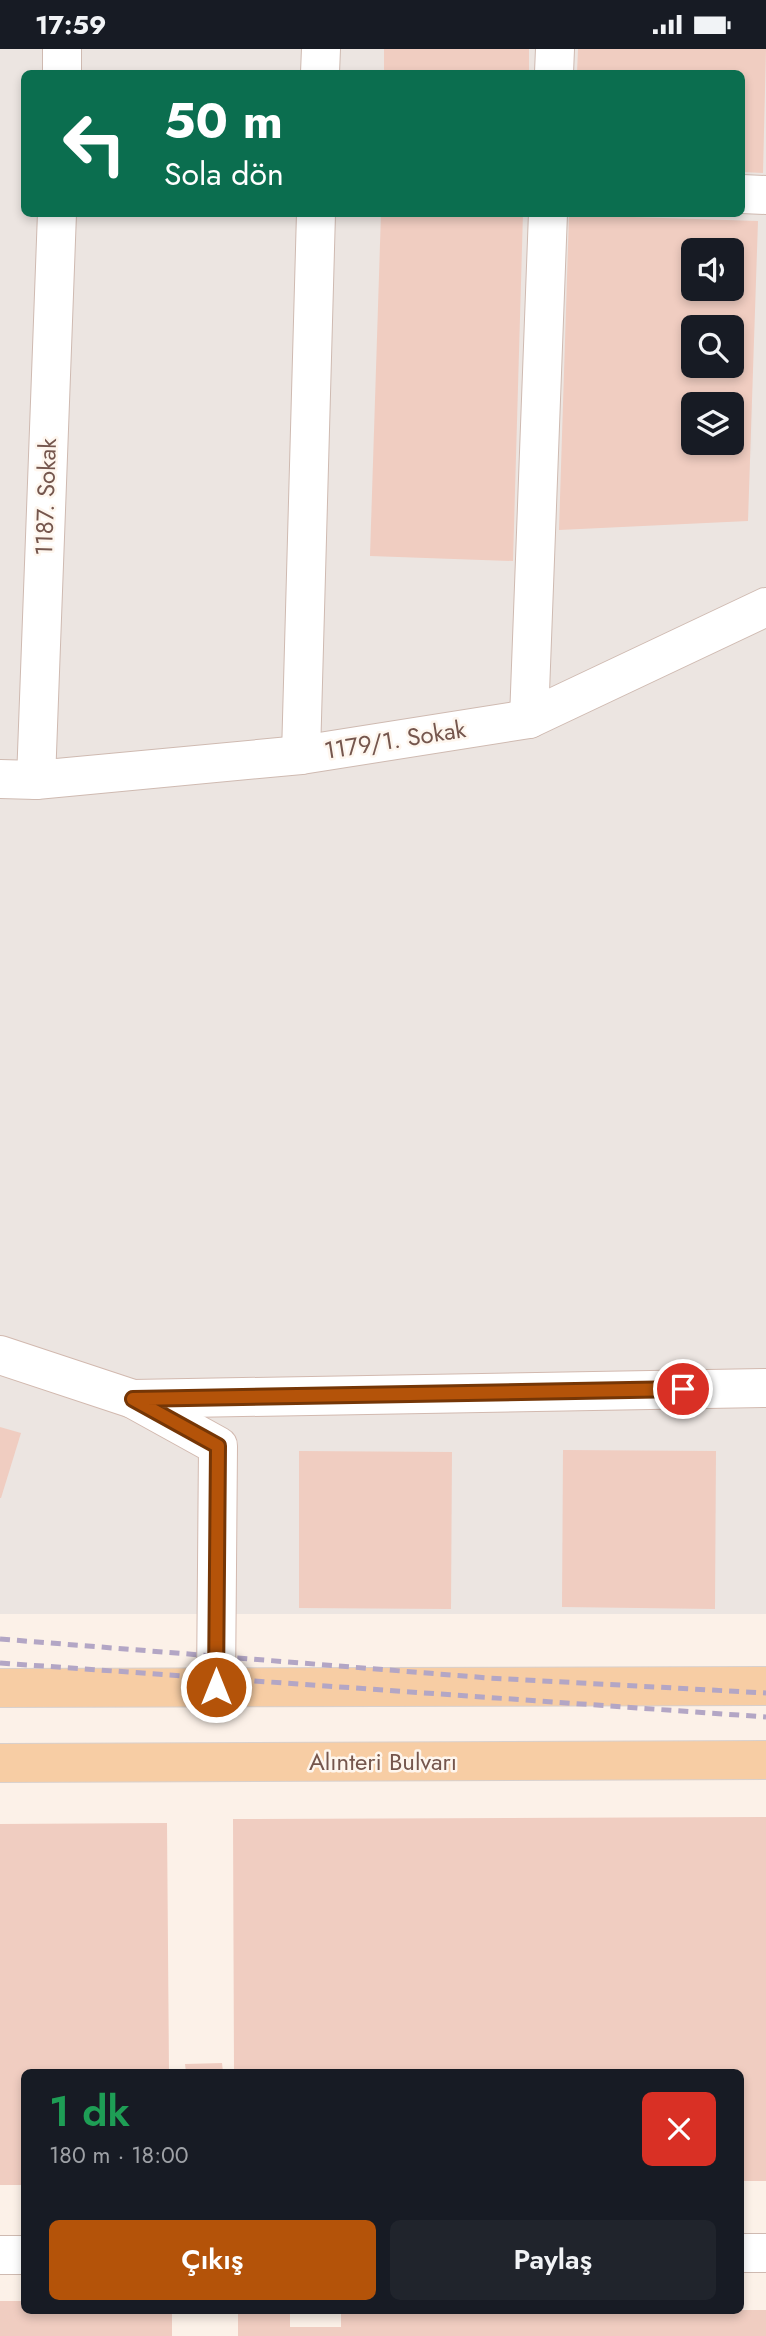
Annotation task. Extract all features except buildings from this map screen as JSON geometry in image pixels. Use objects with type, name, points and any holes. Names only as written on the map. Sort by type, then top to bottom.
[{"type":"main road","points":[[0,1688],[766,1686]]},
{"type":"main road","name":"Alınteri Bulvarı","points":[[0,1763],[766,1760]]},
{"type":"street","points":[[62,49],[62,70]]},
{"type":"street","points":[[320,70],[321,49]]},
{"type":"street","points":[[554,70],[555,49]]},
{"type":"street","points":[[745,194],[766,195]]},
{"type":"street","name":"1187. Sokak","points":[[18,779],[57,217]]},
{"type":"street","points":[[301,755],[316,217]]},
{"type":"street","points":[[529,719],[548,217]]},
{"type":"street","name":"1179/1. Sokak","points":[[18,779],[301,755],[529,719],[766,607]]},
{"type":"street","points":[[0,1355],[133,1399],[218,1446],[216,1687]]},
{"type":"street","points":[[133,1399],[766,1388]]},
{"type":"street","points":[[744,2253],[766,2253]]},
{"type":"street","points":[[0,2255],[21,2255]]},
{"type":"shaded area","points":[[0,49],[766,49],[766,1614],[0,1614]]},
{"type":"railway","points":[[0,1639],[489,1678],[766,1693]]},
{"type":"railway","points":[[0,1663],[766,1717]]},
{"type":"route","points":[[216,1687],[218,1446],[133,1399],[683,1389]]}]
